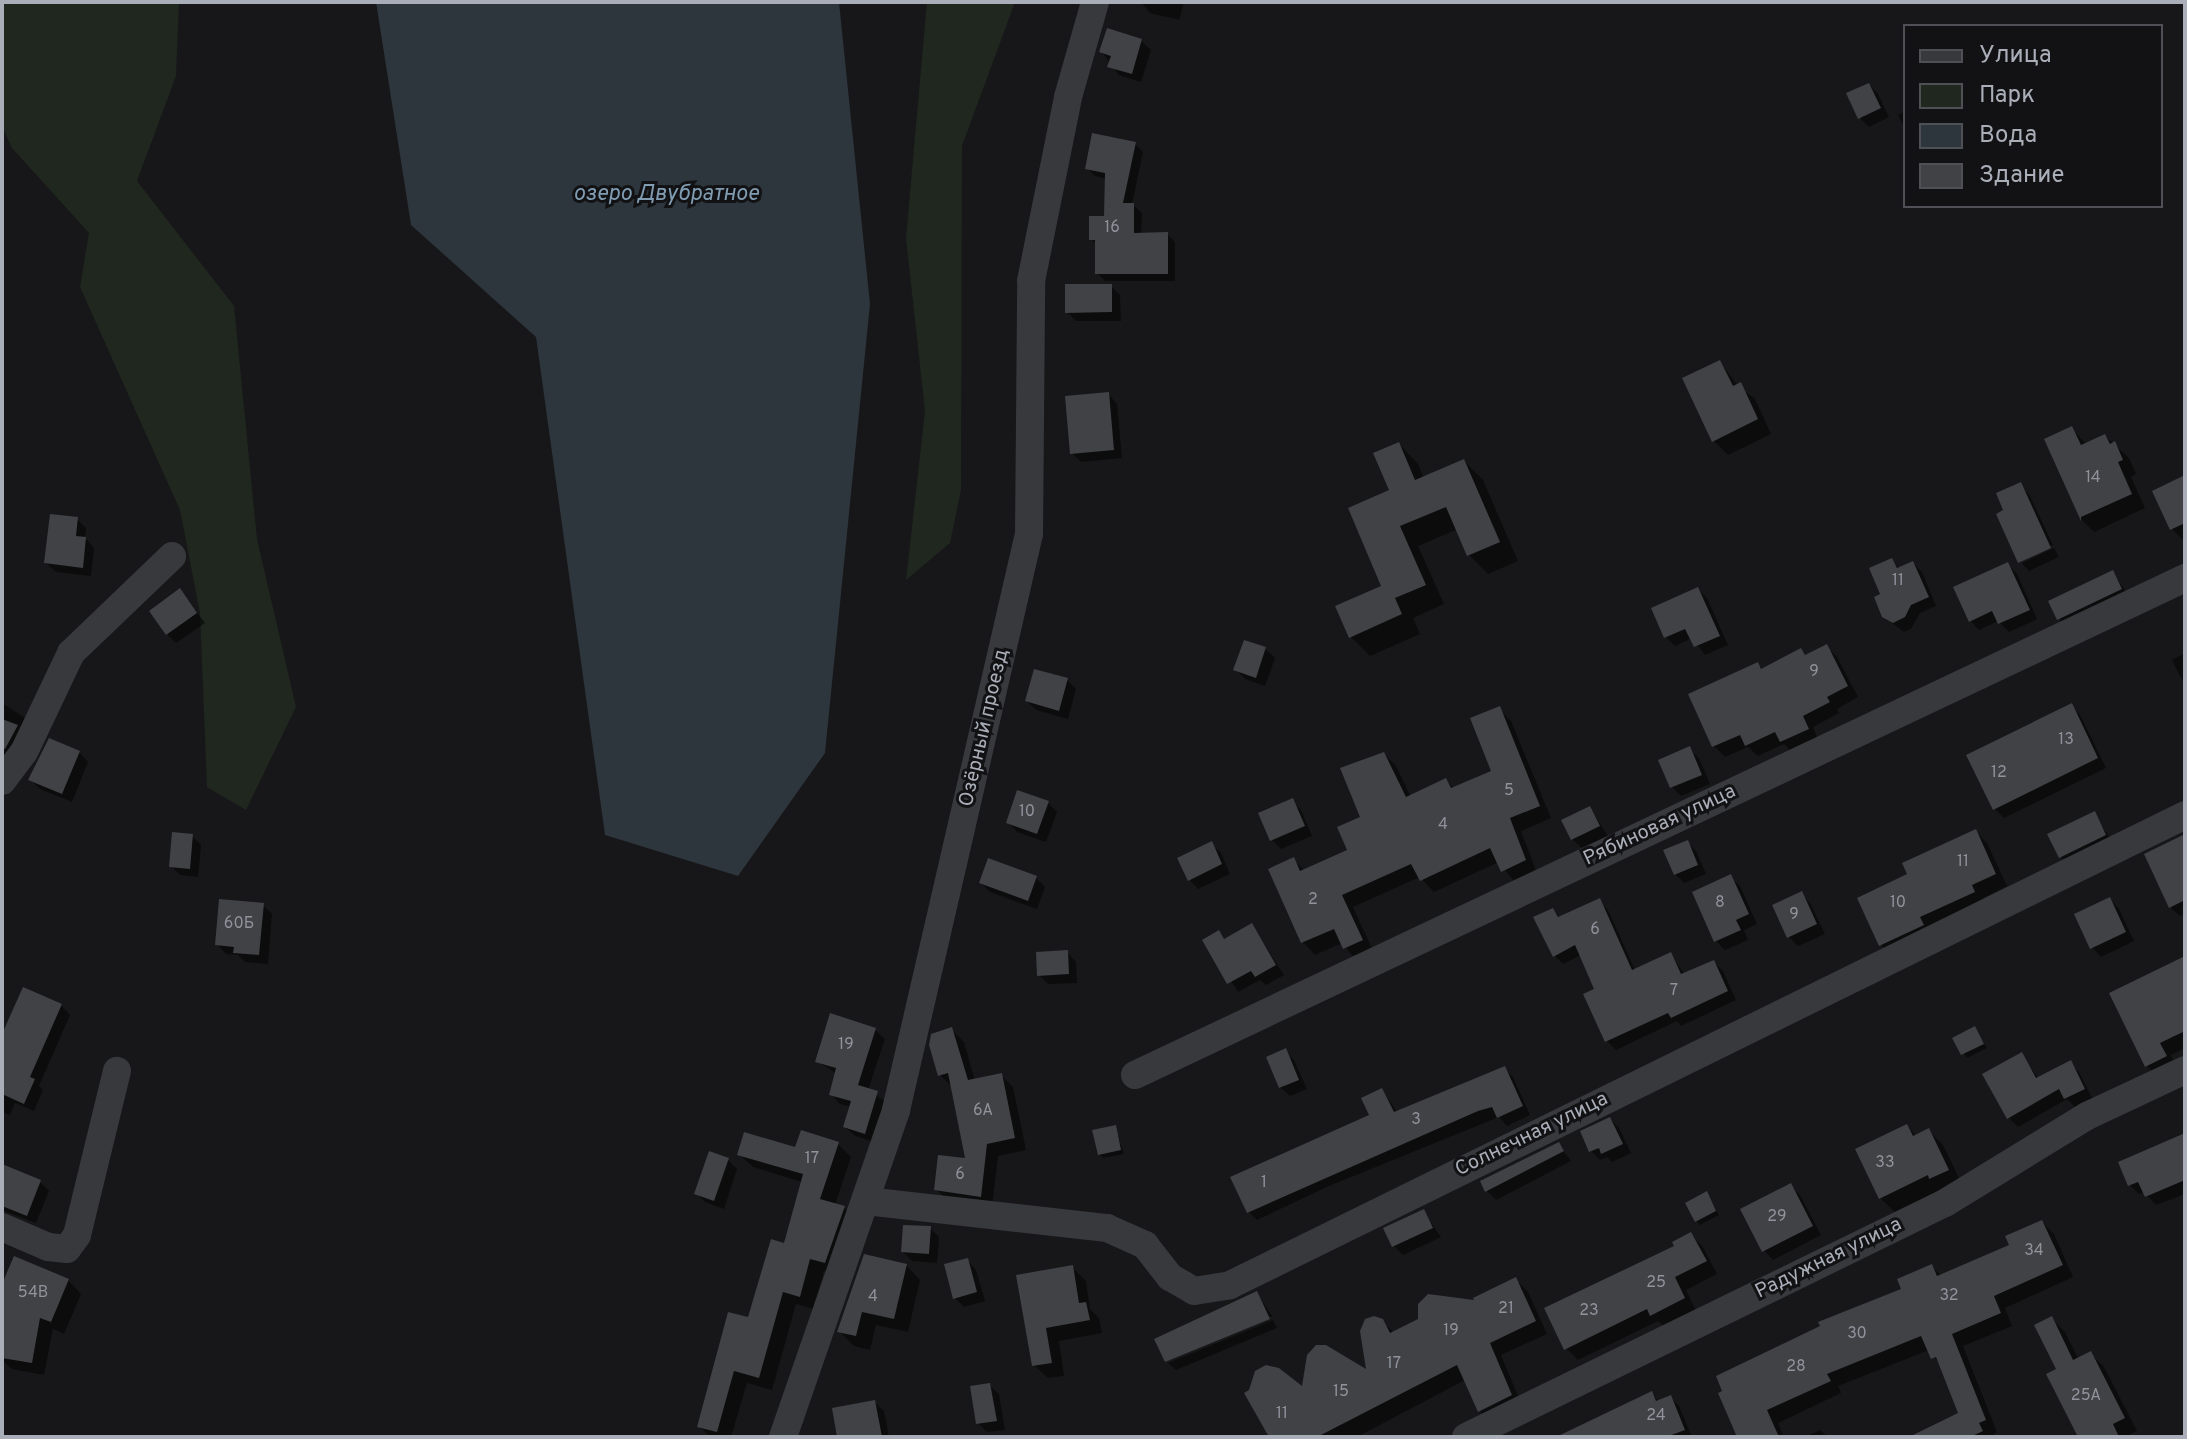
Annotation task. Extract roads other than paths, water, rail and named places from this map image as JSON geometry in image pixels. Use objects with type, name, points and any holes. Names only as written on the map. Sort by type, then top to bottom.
[{"type":"street","name":"Озёрный проезд","points":[[783,1437],[896,1110],[1029,534],[1031,281],[1068,97],[1095,2]]},
{"type":"street","points":[[2,781],[24,752],[71,653],[172,556]]},
{"type":"street","name":"Рябиновая улица","points":[[1135,1075],[2185,578]]},
{"type":"street","name":"Солнечная улица","points":[[866,1201],[1107,1228],[1145,1245],[1170,1277],[1194,1291],[1230,1285],[2185,815]]},
{"type":"street","name":"Радужная улица","points":[[1466,1437],[1945,1203],[2087,1116],[2185,1070]]},
{"type":"street","points":[[2,1227],[48,1247],[67,1249],[77,1235],[117,1071]]},
{"type":"water","name":"озеро Двубратное","points":[[376,2],[839,2],[870,304],[825,753],[738,876],[605,835],[536,337],[411,225]]}]
